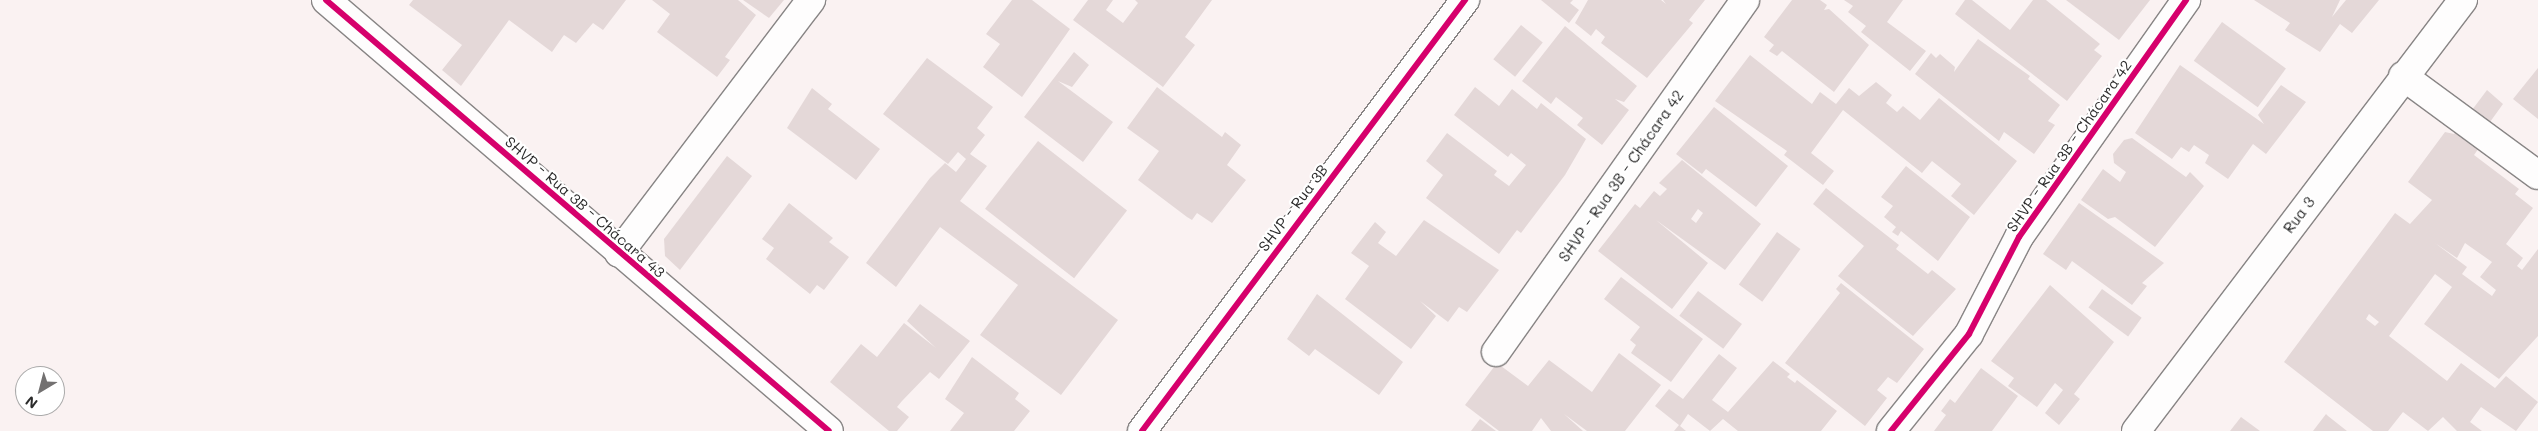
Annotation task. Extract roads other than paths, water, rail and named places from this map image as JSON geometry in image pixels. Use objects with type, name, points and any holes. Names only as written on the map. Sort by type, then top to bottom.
[{"type":"street","name":"SHVP - Rua 3B - Chácara 43","points":[[326,0],[829,431]]},
{"type":"street","name":"SHVP - Rua 3B - Chácara 43","points":[[619,253],[811,0]]},
{"type":"street","name":"SHVP - Rua 3B","points":[[1142,431],[1465,0]]},
{"type":"street","name":"SHVP - Rua 3B - Chácara 42","points":[[1496,352],[1745,0]]},
{"type":"street","name":"SHVP - Rua 3B - Chácara 42","points":[[1891,431],[1969,334],[2019,237],[2186,0]]},
{"type":"street","name":"Rua 3","points":[[2136,431],[2403,76],[2463,0]]},
{"type":"street","points":[[2403,76],[2538,175]]}]
